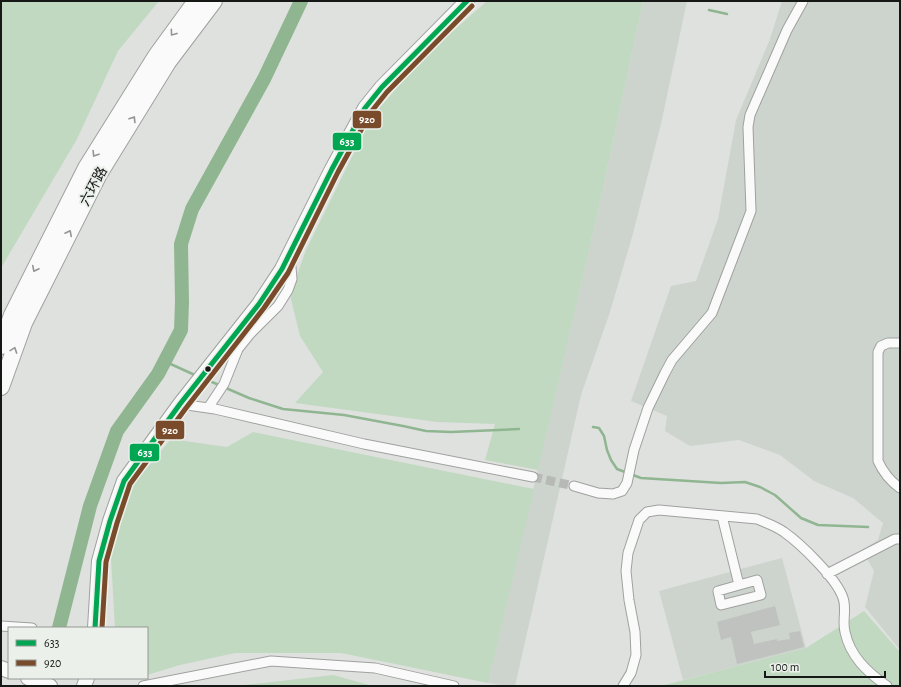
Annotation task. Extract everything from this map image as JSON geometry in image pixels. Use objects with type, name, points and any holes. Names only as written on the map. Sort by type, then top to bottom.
[{"type":"highway","name":"六环路","points":[[1,346],[12,316],[86,168],[156,56],[196,1]]},
{"type":"highway","name":"六环路","points":[[1,387],[24,323],[99,174],[168,62],[214,1]]},
{"type":"main road","points":[[95,627],[99,561],[110,521],[124,481],[200,377],[259,304],[282,269],[332,169],[365,108],[382,87],[467,1]]},
{"type":"main road","points":[[31,679],[50,686]]},
{"type":"street","points":[[574,486],[598,493],[613,494],[622,491],[627,483],[648,408],[665,373],[672,360],[712,313],[752,211],[748,127],[750,115],[796,11],[803,1]]},
{"type":"street","points":[[208,408],[224,384],[238,350],[250,334],[278,306],[288,290],[292,279],[290,253]]},
{"type":"street","points":[[900,343],[888,343],[881,346],[878,352],[878,462],[882,470],[893,483],[900,488]]},
{"type":"street","points":[[180,404],[208,408],[364,444],[533,477]]},
{"type":"street","points":[[623,686],[631,673],[636,655],[635,632],[629,600],[626,571],[629,549],[639,520],[647,512],[659,510],[757,519],[784,532],[801,547],[827,574],[836,586],[843,598],[845,606],[845,632],[852,650],[857,659],[871,675],[887,686]]},
{"type":"street","points":[[722,516],[739,585]]},
{"type":"street","points":[[827,574],[895,539],[900,539]]},
{"type":"street","points":[[1,626],[27,627]]},
{"type":"street","points":[[143,686],[271,661],[375,668],[454,686]]},
{"type":"shaded area","points":[[643,1],[687,1],[661,124],[632,237],[610,312],[581,395],[515,686],[488,683],[598,211]]},
{"type":"shaded area","points":[[782,1],[900,1],[900,650],[865,607],[874,571],[862,550],[878,540],[883,523],[853,498],[814,481],[780,455],[739,440],[690,446],[665,431],[667,416],[631,401],[671,286],[696,281],[718,219],[736,120],[770,39]]},
{"type":"shaded area","points":[[782,558],[806,648],[683,680],[659,591]]},
{"type":"green space","points":[[1,1],[159,1],[118,51],[77,139],[1,268]]},
{"type":"green space","points":[[487,1],[643,1],[598,211],[538,470],[485,460],[495,424],[437,422],[295,403],[323,372],[300,336],[290,295],[306,250],[372,116],[427,54]]},
{"type":"green space","points":[[253,432],[534,489],[488,683],[341,653],[235,653],[180,665],[148,675],[148,627],[115,627],[111,559],[131,487],[171,439],[227,447]]},
{"type":"green space","points":[[864,611],[900,652],[900,686],[661,686],[806,648]]},
{"type":"green space","points":[[333,675],[373,686],[238,686],[244,685]]},
{"type":"building","points":[[775,606],[780,625],[751,632],[754,644],[777,639],[777,641],[790,639],[789,633],[800,631],[804,647],[737,664],[731,637],[721,640],[717,622]]},
{"type":"waterway","points":[[59,627],[90,506],[117,431],[158,374],[181,330],[181,244],[192,209],[264,79],[301,1]]},
{"type":"waterway","points":[[709,10],[727,14]]},
{"type":"waterway","points":[[164,361],[197,376]]},
{"type":"waterway","points":[[205,379],[249,398],[283,409],[344,415],[426,431],[451,432],[519,429]]},
{"type":"waterway","points":[[593,427],[599,428],[604,436],[607,450],[617,469],[641,478],[721,483],[745,482],[760,487],[775,495],[801,518],[818,525],[868,527]]},
{"type":"tunnel","points":[[533,477],[574,486]]},
{"type":"transit line","name":"633","points":[[95,627],[99,561],[110,521],[124,481],[180,404],[259,304],[282,269],[332,169],[365,108],[382,87],[467,1]]},
{"type":"transit line","name":"920","points":[[102,627],[106,562],[130,484],[186,408],[264,308],[288,273],[338,172],[371,112],[387,92],[472,6]]}]
